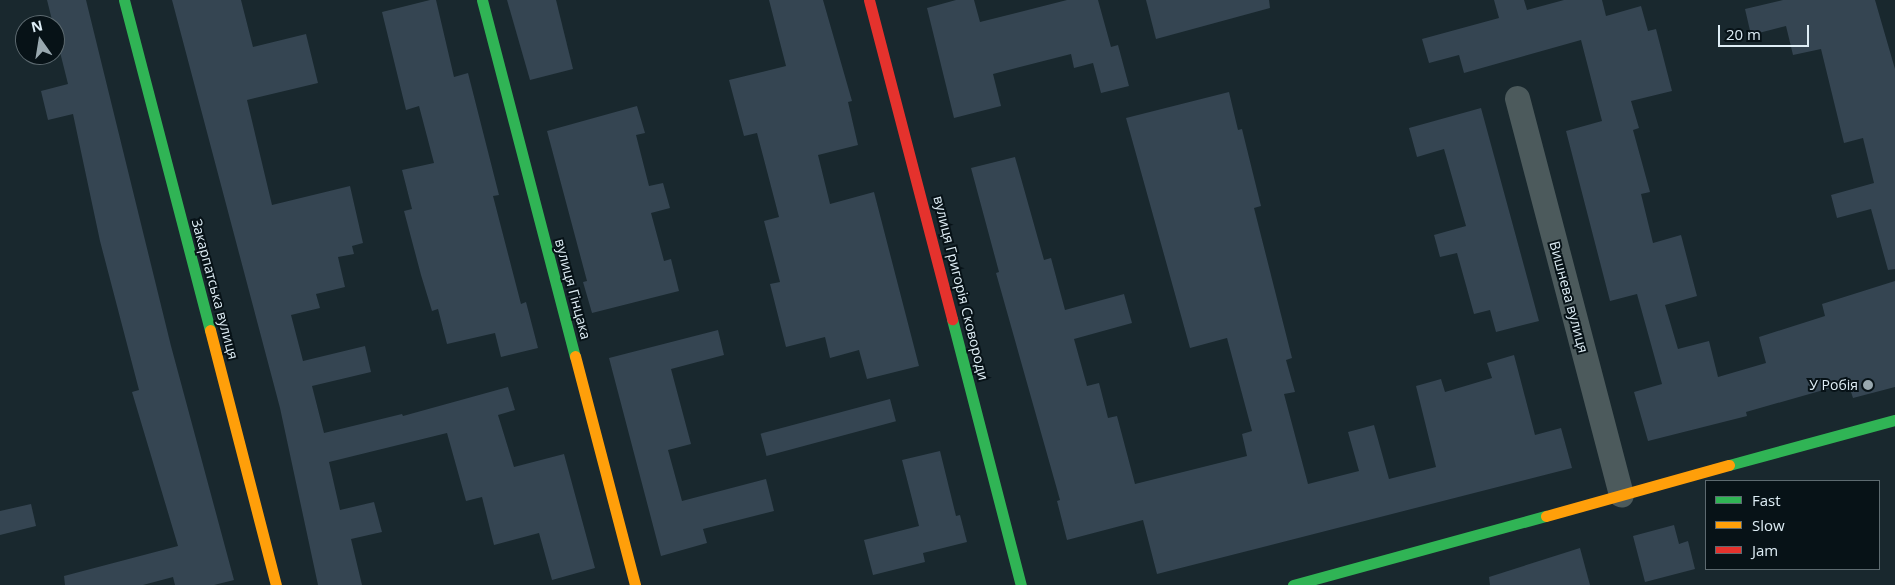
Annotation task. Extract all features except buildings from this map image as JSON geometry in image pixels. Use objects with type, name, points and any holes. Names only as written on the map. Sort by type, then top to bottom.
[{"type":"street","name":"Закарпатська вулиця","points":[[124,0],[276,585]]},
{"type":"street","name":"вулиця Гінцака","points":[[482,0],[635,585]]},
{"type":"street","name":"вулиця Григорія Сковороди","points":[[869,0],[1021,585]]},
{"type":"street","name":"Вишнева вулиця","points":[[1517,98],[1621,495]]},
{"type":"street","points":[[1293,585],[1895,420]]},
{"type":"traffic: fast","points":[[124,0],[210,330]]},
{"type":"traffic: fast","points":[[482,0],[575,356]]},
{"type":"traffic: fast","points":[[952,319],[1021,585]]},
{"type":"traffic: fast","points":[[1729,465],[1895,420]]},
{"type":"traffic: fast","points":[[1293,585],[1546,516]]},
{"type":"traffic: slow","points":[[210,330],[276,585]]},
{"type":"traffic: slow","points":[[575,356],[635,585]]},
{"type":"traffic: slow","points":[[1546,516],[1729,465]]},
{"type":"traffic: jam","points":[[869,0],[952,319]]},
{"type":"place","name":"У Робія","points":[[1868,385]]}]
